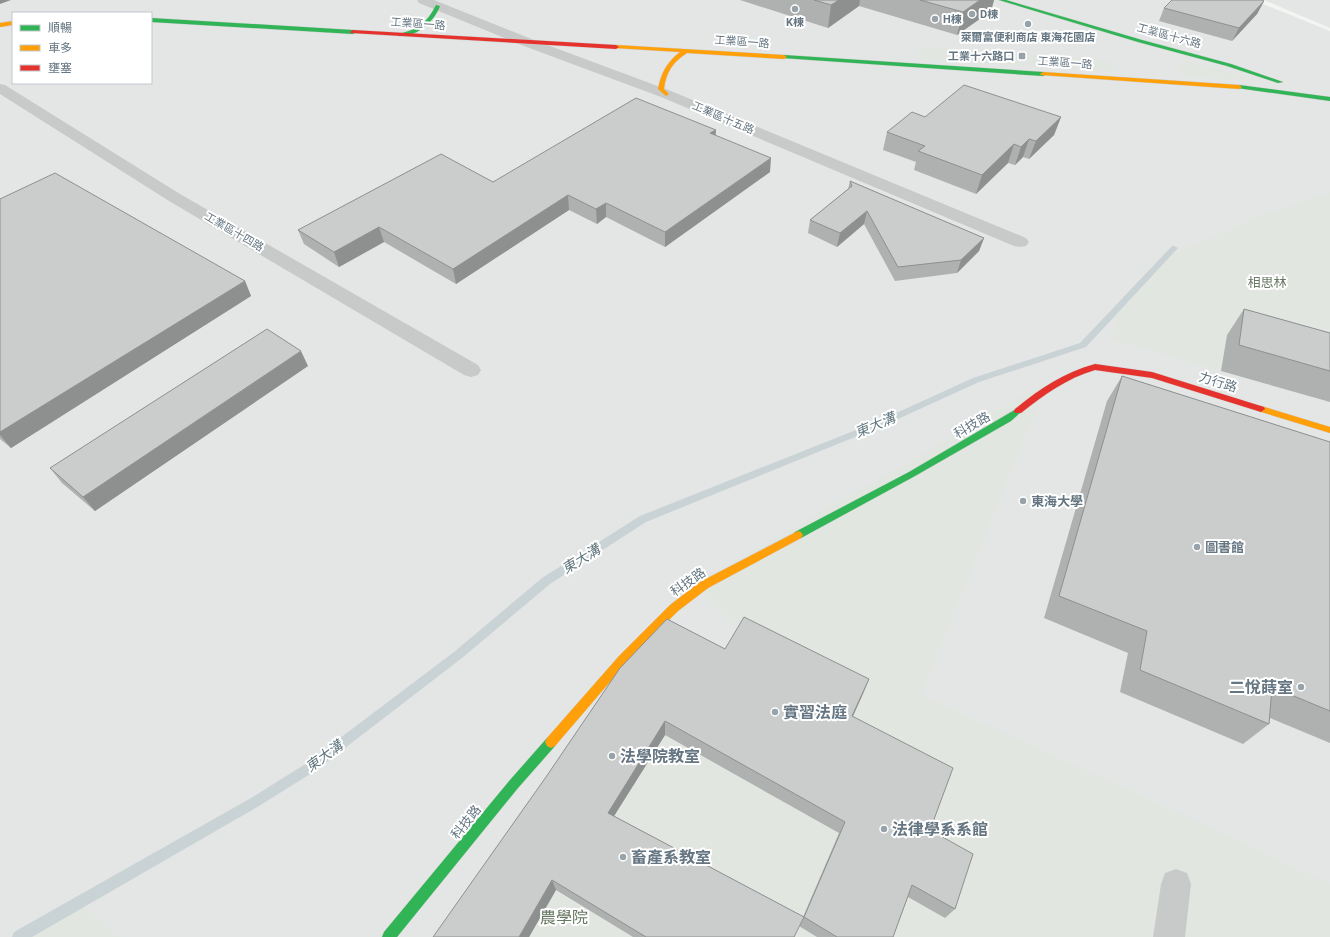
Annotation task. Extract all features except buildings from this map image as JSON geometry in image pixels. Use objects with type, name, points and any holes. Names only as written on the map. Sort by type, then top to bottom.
[{"type":"street","name":"工業區十五路","points":[[423,0],[530,43],[666,94],[1020,242]]},
{"type":"street","name":"工業區十六路","points":[[1001,0],[1140,41],[1229,65],[1330,98]]},
{"type":"street","points":[[400,36],[416,30],[430,20],[435,16],[438,6]]},
{"type":"street","name":"工業區一路","points":[[152,20],[400,36],[686,51],[1146,81],[1249,88],[1330,98]]},
{"type":"street","points":[[0,25],[12,23]]},
{"type":"street","points":[[1140,41],[1150,50],[1151,55]]},
{"type":"street","points":[[666,94],[661,89],[662,77],[671,61],[686,51]]},
{"type":"street","points":[[1146,81],[1153,70]]},
{"type":"street","name":"工業區十四路","points":[[0,88],[79,140],[164,192],[471,370]]},
{"type":"street","name":"力行路","points":[[1095,366],[1152,375],[1330,430]]},
{"type":"street","name":"科技路","points":[[389,937],[514,784],[623,659],[674,608],[704,585],[912,474],[1002,422],[1047,388],[1095,366]]},
{"type":"street","points":[[1169,937],[1176,884]]},
{"type":"shaded area","points":[[0,0],[1253,0],[1330,31],[1330,937],[0,937]]},
{"type":"shaded area","points":[[1264,0],[1330,0],[1330,28]]},
{"type":"green space","points":[[919,46],[1109,60],[1113,72],[919,59]]},
{"type":"green space","points":[[1176,58],[1259,80],[1175,77],[1180,76],[1181,71],[1181,66]]},
{"type":"green space","name":"相思林","points":[[1330,193],[1330,364],[1221,371],[1113,340],[1115,313],[1160,260],[1257,217]]},
{"type":"green space","points":[[1047,381],[921,695],[1188,817],[1330,884],[1330,937],[888,937],[904,895],[945,918],[963,865],[799,926],[817,937],[794,937],[609,824],[673,723],[678,742],[807,815],[742,633],[695,583],[911,461]]},
{"type":"green space","name":"農學院","points":[[556,890],[633,937],[529,937]]},
{"type":"green space","points":[[79,903],[120,937],[19,937]]},
{"type":"waterway","name":"東大溝","points":[[19,937],[255,802],[311,767],[458,655],[546,581],[643,519],[884,422],[976,380],[1083,345],[1174,248]]},
{"type":"traffic: fast","points":[[1001,0],[1140,41],[1229,65],[1280,82]]},
{"type":"traffic: fast","points":[[401,35],[418,29],[428,22],[436,12],[438,6]]},
{"type":"traffic: fast","points":[[152,20],[353,32]]},
{"type":"traffic: fast","points":[[784,57],[1043,74]]},
{"type":"traffic: fast","points":[[1239,87],[1330,99]]},
{"type":"traffic: fast","points":[[798,535],[912,474],[1008,419],[1018,411]]},
{"type":"traffic: fast","points":[[389,937],[514,784],[551,742]]},
{"type":"traffic: slow","points":[[0,25],[12,23]]},
{"type":"traffic: slow","points":[[616,47],[784,57]]},
{"type":"traffic: slow","points":[[666,94],[661,89],[666,71],[672,62],[686,51]]},
{"type":"traffic: slow","points":[[1043,74],[1239,87]]},
{"type":"traffic: slow","points":[[1261,409],[1330,430]]},
{"type":"traffic: slow","points":[[551,742],[623,659],[674,608],[704,585],[798,535]]},
{"type":"traffic: jam","points":[[353,32],[616,47]]},
{"type":"traffic: jam","points":[[1018,411],[1047,388],[1084,370],[1095,367],[1152,375],[1261,409]]},
{"type":"place","name":"K棟","points":[[795,9]]},
{"type":"place","name":"D棟","points":[[972,14]]},
{"type":"place","name":"H棟","points":[[935,19]]},
{"type":"place","name":"萊爾富便利商店 東海花園店","points":[[1028,24]]},
{"type":"place","name":"工業十六路口","points":[[1022,56]]},
{"type":"place","name":"東海大學","points":[[1023,501]]},
{"type":"place","name":"圖書館","points":[[1197,547]]},
{"type":"place","name":"二悅蒔室","points":[[1301,687]]},
{"type":"place","name":"實習法庭","points":[[775,712]]},
{"type":"place","name":"法學院教室","points":[[612,756]]},
{"type":"place","name":"法律學系系館","points":[[884,829]]},
{"type":"place","name":"畜產系教室","points":[[623,857]]}]
